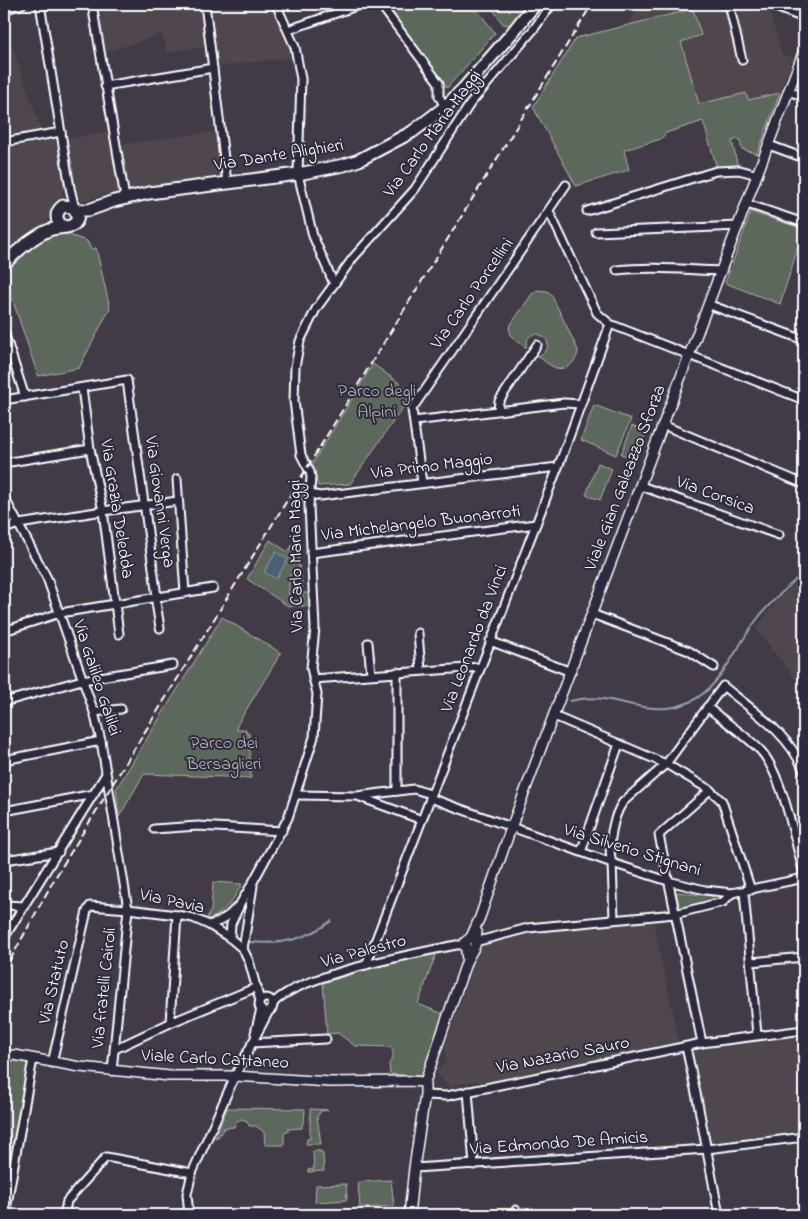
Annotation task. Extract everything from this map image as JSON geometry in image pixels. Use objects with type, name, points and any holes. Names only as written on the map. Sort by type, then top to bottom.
[{"type":"main road","name":"Via Dante Alighieri","points":[[76,213],[125,198],[149,193],[298,174],[344,165],[359,160],[412,132],[445,107],[512,34],[535,4]]},
{"type":"main road","points":[[4,264],[30,242],[48,230],[70,206],[76,213],[73,225],[61,216]]},
{"type":"street","points":[[4,10],[22,4]]},
{"type":"street","points":[[40,4],[70,188],[76,213]]},
{"type":"street","points":[[92,4],[125,198]]},
{"type":"street","points":[[205,4],[227,183]]},
{"type":"street","points":[[276,4],[295,47],[302,79],[298,174],[313,236],[334,284]]},
{"type":"street","points":[[288,30],[362,4]]},
{"type":"street","points":[[380,4],[439,83],[440,96],[445,107]]},
{"type":"street","name":"Via Carlo Maria Maggi","points":[[230,938],[232,924],[240,904],[282,831],[297,795],[305,761],[314,737],[317,694],[311,668],[315,628],[311,553],[311,474],[300,455],[295,415],[295,367],[304,331],[316,309],[334,284],[376,231],[415,189],[470,104],[533,30],[552,4]]},
{"type":"street","points":[[729,4],[742,60]]},
{"type":"street","points":[[768,4],[804,18]]},
{"type":"street","name":"Viale Gian Galeazzo Sforza","points":[[409,1215],[425,1095],[425,1082],[468,960],[469,945],[511,828],[710,305],[804,50]]},
{"type":"street","points":[[105,86],[213,68]]},
{"type":"street","points":[[789,91],[804,97]]},
{"type":"street","points":[[4,142],[61,132]]},
{"type":"street","points":[[769,145],[804,158]]},
{"type":"street","points":[[587,211],[716,171],[739,170],[758,175]]},
{"type":"street","name":"Via Carlo Porcellini","points":[[414,421],[412,409],[566,185]]},
{"type":"street","points":[[61,216],[70,188]]},
{"type":"street","points":[[747,204],[804,224]]},
{"type":"street","points":[[549,211],[597,313],[610,324],[804,400]]},
{"type":"street","points":[[596,232],[739,226]]},
{"type":"street","points":[[617,270],[662,268],[722,271]]},
{"type":"street","points":[[710,305],[804,340]]},
{"type":"street","name":"Via Leonardo da Vinci","points":[[366,965],[536,524],[610,324]]},
{"type":"street","points":[[4,332],[25,397]]},
{"type":"street","points":[[498,410],[499,401],[537,345]]},
{"type":"street","name":"Via Giovanni Verga","points":[[82,388],[127,380],[160,628]]},
{"type":"street","points":[[4,400],[82,388]]},
{"type":"street","name":"Via Grazia Deledda","points":[[82,388],[90,449],[103,511],[119,634]]},
{"type":"street","points":[[422,483],[414,421],[564,402],[581,404]]},
{"type":"street","points":[[663,425],[804,484]]},
{"type":"street","points":[[4,463],[90,449]]},
{"type":"street","name":"Via Primo Maggio","points":[[310,494],[320,496],[558,466]]},
{"type":"street","points":[[176,479],[185,593]]},
{"type":"street","name":"Via Corsica","points":[[641,486],[779,536]]},
{"type":"street","name":"Via Galileo Galilei","points":[[4,496],[47,578],[94,712],[102,741],[128,909]]},
{"type":"street","points":[[4,529],[18,524],[178,501]]},
{"type":"street","name":"Via Michelangelo Buonarroti","points":[[311,553],[536,524]]},
{"type":"street","points":[[4,631],[60,613],[213,588]]},
{"type":"street","points":[[592,614],[689,651],[714,667]]},
{"type":"street","points":[[418,633],[421,670]]},
{"type":"street","points":[[490,641],[571,672]]},
{"type":"street","points":[[368,643],[370,674]]},
{"type":"street","points":[[4,702],[82,680],[173,666]]},
{"type":"street","points":[[313,679],[481,667]]},
{"type":"street","points":[[397,672],[397,791]]},
{"type":"street","points":[[614,920],[612,863],[610,857],[613,828],[619,810],[623,802],[666,764],[723,686],[779,732],[790,745],[804,771]]},
{"type":"street","points":[[707,707],[761,751],[768,761],[778,780],[804,874]]},
{"type":"street","points":[[94,712],[122,709]]},
{"type":"street","points":[[554,716],[666,764],[710,790],[722,800],[748,891],[757,1035]]},
{"type":"street","points":[[4,760],[102,741]]},
{"type":"street","points":[[580,852],[619,744]]},
{"type":"street","points":[[4,938],[106,774]]},
{"type":"street","name":"Via Silverio Stignani","points":[[357,796],[414,789],[511,828],[580,852],[668,881],[705,890],[732,893],[804,878]]},
{"type":"street","points":[[702,1043],[659,835],[710,790]]},
{"type":"street","points":[[4,811],[94,794]]},
{"type":"street","points":[[297,795],[357,796],[422,820]]},
{"type":"street","points":[[154,829],[198,826],[282,831]]},
{"type":"street","points":[[4,860],[59,852]]},
{"type":"street","name":"Via Carlo Maria Maggi","points":[[243,949],[253,882]]},
{"type":"street","name":"Via Palestro","points":[[115,1049],[170,1023],[265,1001],[299,986],[366,965],[456,945],[469,945],[528,928],[675,914],[723,902],[732,893]]},
{"type":"street","name":"Via Carlo Maria Maggi","points":[[209,925],[220,921],[240,904]]},
{"type":"street","points":[[4,905],[24,906]]},
{"type":"street","name":"Via Pavia","points":[[88,907],[128,909],[177,915],[193,918],[209,925],[243,949],[265,1001]]},
{"type":"street","name":"Via Statuto","points":[[52,1063],[88,907]]},
{"type":"street","name":"Via fratelli Cairoli","points":[[112,1071],[128,909]]},
{"type":"street","points":[[170,1023],[177,915]]},
{"type":"street","points":[[751,962],[804,957]]},
{"type":"street","points":[[189,1215],[187,1194],[192,1173],[235,1076],[252,1043],[265,1001]]},
{"type":"street","name":"Via Nazario Sauro","points":[[425,1095],[447,1096],[468,1090],[702,1043],[804,1030]]},
{"type":"street","points":[[252,1043],[326,1039]]},
{"type":"street","points":[[686,1047],[719,1215]]},
{"type":"street","name":"Viale Carlo Cattaneo","points":[[5,1059],[14,1055],[52,1063],[170,1076],[235,1076],[330,1082],[425,1082]]},
{"type":"street","points":[[6,1215],[6,1196],[33,1059]]},
{"type":"street","points":[[468,1090],[474,1165]]},
{"type":"street","name":"Via Edmondo De Amicis","points":[[414,1168],[707,1150],[804,1137]]},
{"type":"street","points":[[67,1215],[64,1211],[67,1201],[106,1157],[192,1173]]},
{"type":"shaded area","points":[[95,4],[200,4],[205,47],[166,52],[166,44],[161,34],[103,53]]},
{"type":"shaded area","points":[[207,4],[270,4],[286,38],[292,57],[216,67]]},
{"type":"shaded area","points":[[641,4],[753,4],[769,10],[782,54],[793,58],[780,93],[748,101],[746,93],[699,104],[681,41],[628,25]]},
{"type":"shaded area","points":[[4,24],[42,131],[5,138],[4,135]]},
{"type":"shaded area","points":[[216,131],[222,179],[127,192],[119,145]]},
{"type":"shaded area","points":[[109,132],[119,192],[80,201],[75,196],[66,139]]},
{"type":"shaded area","points":[[58,137],[66,189],[63,190],[60,200],[53,208],[47,221],[4,256],[4,149]]},
{"type":"shaded area","points":[[804,575],[804,690],[756,629],[778,599]]},
{"type":"shaded area","points":[[653,920],[679,1044],[481,1084],[479,1081],[458,1084],[451,1089],[436,1073],[446,1061],[445,1046],[482,942],[529,930]]},
{"type":"shaded area","points":[[804,1036],[804,1132],[711,1144],[709,1142],[691,1053],[693,1051]]},
{"type":"green space","points":[[382,4],[478,4],[480,6],[477,9],[495,33],[447,88]]},
{"type":"green space","points":[[489,4],[528,4],[510,25],[503,24]]},
{"type":"green space","points":[[693,9],[701,35],[681,42],[699,104],[746,93],[748,100],[780,93],[757,154],[742,149],[739,139],[732,141],[738,167],[717,168],[703,121],[666,133],[661,139],[624,150],[629,170],[576,186],[533,107],[576,38]]},
{"type":"green space","points":[[751,212],[804,229],[780,304],[725,283]]},
{"type":"green space","points":[[59,232],[87,241],[91,249],[96,248],[110,308],[79,368],[38,376],[4,278],[4,269],[46,237]]},
{"type":"green space","points":[[537,290],[547,291],[551,294],[578,350],[576,358],[568,367],[556,368],[538,356],[546,351],[548,345],[547,340],[543,336],[532,335],[528,339],[526,348],[511,336],[509,327],[532,294]]},
{"type":"green space","name":"Parco degli Alpini","points":[[373,364],[413,393],[350,484],[318,486],[312,464]]},
{"type":"green space","points":[[594,405],[631,419],[616,455],[581,440]]},
{"type":"green space","points":[[632,426],[646,432],[636,459],[621,454]]},
{"type":"green space","points":[[598,463],[612,469],[600,500],[586,495]]},
{"type":"green space","points":[[309,476],[305,505],[299,495]]},
{"type":"green space","points":[[270,540],[288,552],[293,544],[297,544],[300,574],[289,575],[289,601],[303,600],[302,593],[310,593],[311,606],[288,606],[247,579]]},
{"type":"green space","name":"Parco dei Bersaglieri","points":[[222,617],[281,653],[237,725],[237,730],[246,729],[246,734],[249,733],[251,778],[144,774],[119,817],[116,789]]},
{"type":"green space","points":[[213,882],[242,884],[230,904],[211,919],[207,918],[211,910]]},
{"type":"green space","points":[[676,892],[713,896],[713,902],[680,910]]},
{"type":"green space","points":[[436,954],[418,1004],[443,1014],[422,1076],[390,1074],[389,1063],[393,1055],[391,1047],[355,1046],[338,1033],[327,1034],[323,983],[368,969]]},
{"type":"green space","points":[[17,1059],[26,1062],[28,1068],[6,1190],[4,1190],[4,1073],[6,1064]]},
{"type":"green space","points":[[227,1108],[305,1109],[304,1123],[302,1128],[288,1129],[288,1132],[284,1133],[284,1145],[265,1145],[264,1132],[256,1126],[249,1126],[247,1121],[241,1119],[236,1122],[234,1127],[224,1128],[218,1137],[215,1138]]},
{"type":"green space","points":[[310,1109],[328,1110],[321,1111],[317,1117],[321,1144],[306,1144],[307,1139],[310,1139]]},
{"type":"green space","points":[[313,1151],[321,1151],[323,1153],[324,1171],[308,1172],[308,1170],[314,1169]]},
{"type":"green space","points":[[391,1180],[394,1206],[360,1208],[358,1182]]},
{"type":"green space","points":[[346,1184],[347,1200],[315,1202],[316,1185]]},
{"type":"water","points":[[276,552],[288,559],[276,579],[264,572]]},
{"type":"waterway","points":[[519,33],[544,4]]},
{"type":"waterway","points":[[468,91],[502,54]]},
{"type":"waterway","points":[[451,109],[460,100]]},
{"type":"waterway","points":[[570,701],[596,698],[643,707],[667,708],[684,704],[699,697],[721,674],[748,631],[763,612],[804,572]]},
{"type":"waterway","points":[[250,942],[272,943],[292,940],[312,933],[331,921]]},
{"type":"railway","points":[[4,971],[55,878],[592,4]]}]
